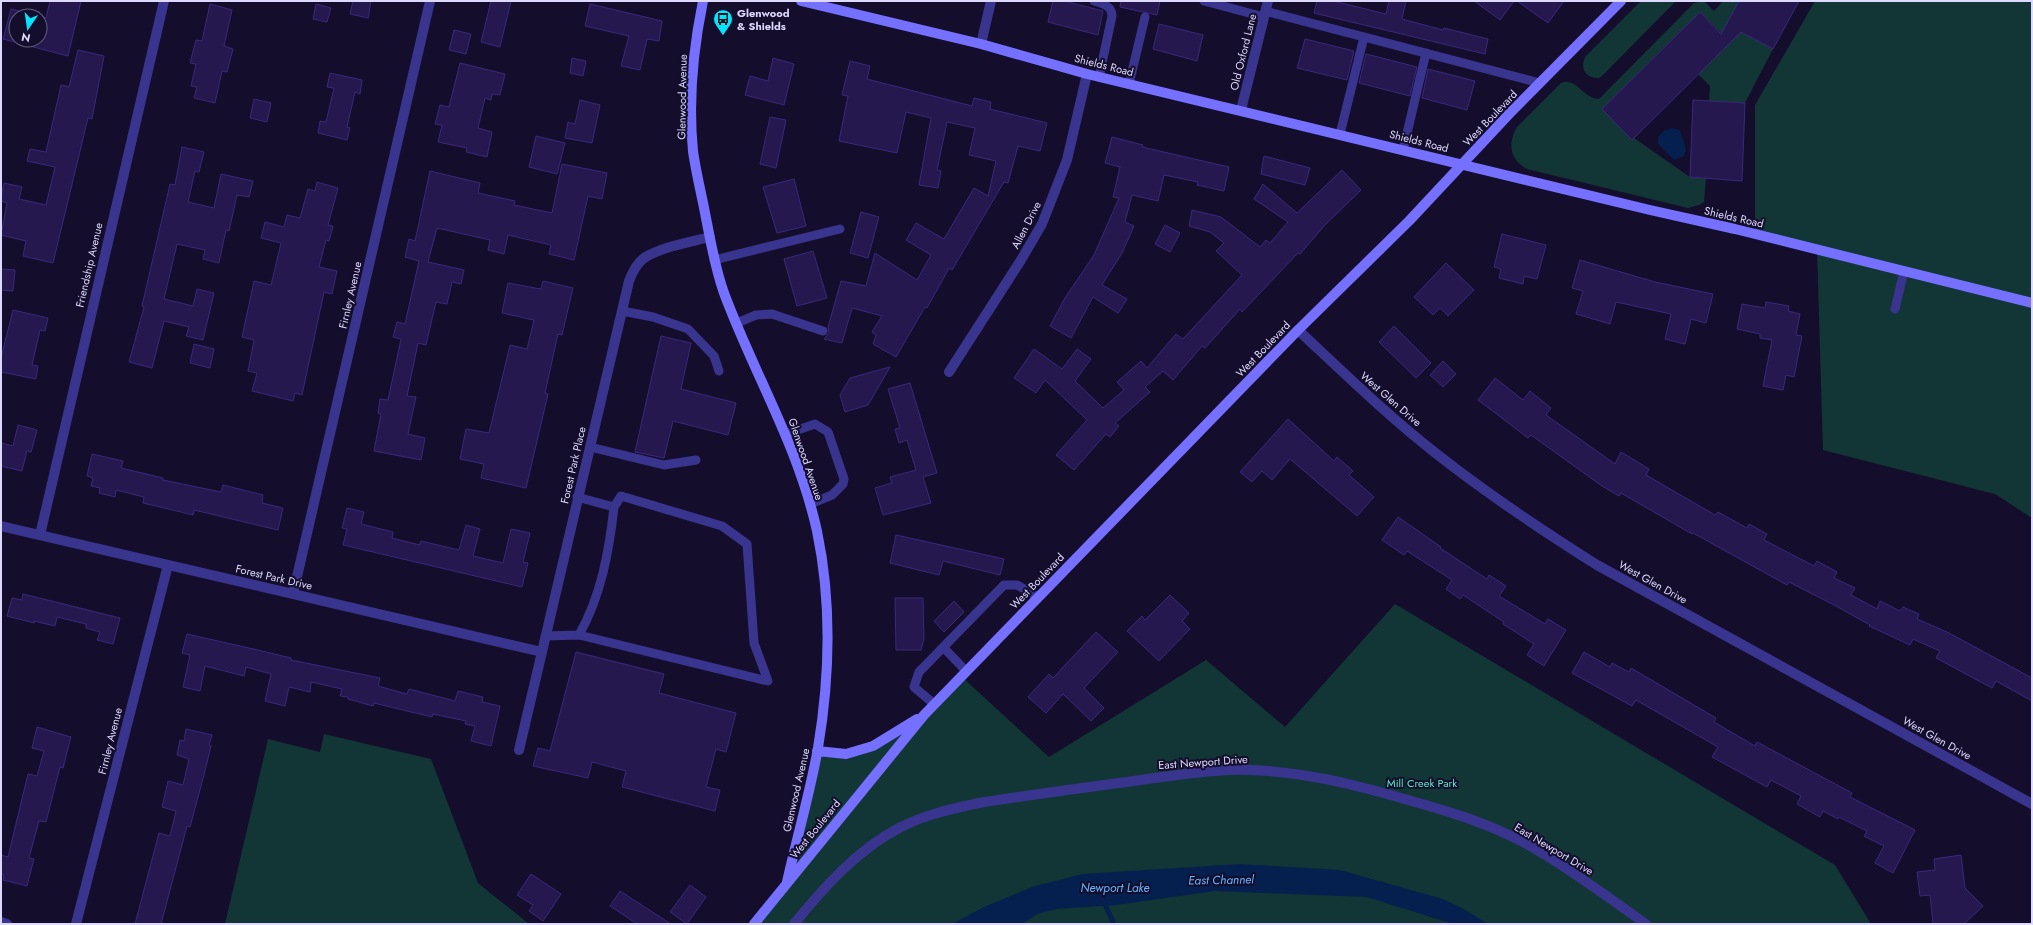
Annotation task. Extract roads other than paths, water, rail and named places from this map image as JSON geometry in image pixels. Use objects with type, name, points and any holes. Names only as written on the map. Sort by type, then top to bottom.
[{"type":"street","name":"Friendship Avenue","points":[[40,535],[110,227],[164,1]]},
{"type":"street","name":"Firnley Avenue","points":[[293,594],[430,1]]},
{"type":"street","name":"Glenwood Avenue","points":[[703,1],[695,40],[691,94],[693,151],[714,260],[724,293],[754,366],[786,434],[810,504],[817,531],[825,584],[828,640],[826,694],[818,751],[786,884],[754,924]]},
{"type":"street","name":"Shields Road","points":[[801,1],[980,44],[1099,77],[1735,229],[2032,304]]},
{"type":"street","points":[[980,44],[991,1]]},
{"type":"street","name":"Old Oxford Lane","points":[[1241,110],[1268,1]]},
{"type":"street","name":"West Boulevard","points":[[786,884],[934,704],[1298,330],[1409,221],[1540,83],[1621,1]]},
{"type":"street","name":"Allen Drive","points":[[949,372],[1021,260],[1042,224],[1067,160],[1087,74]]},
{"type":"street","name":"Forest Park Place","points":[[519,750],[577,497],[629,281],[634,269],[644,259],[656,252],[710,237]]},
{"type":"street","name":"West Glen Drive","points":[[1298,330],[1385,411],[1438,455],[1542,531],[1597,566],[2032,804]]},
{"type":"street","name":"Forest Park Drive","points":[[1,526],[542,652]]},
{"type":"street","name":"Firnley Avenue","points":[[76,924],[168,565]]},
{"type":"street","name":"West Boulevard","points":[[818,751],[846,754],[872,746],[924,715]]},
{"type":"street","name":"East Newport Drive","points":[[794,924],[855,858],[900,828],[952,808],[984,802],[1185,774],[1229,770],[1264,771],[1328,780],[1378,791],[1468,818],[1497,829],[1532,847],[1572,872],[1646,924]]},
{"type":"street","points":[[1,922],[8,924]]},
{"type":"lane","points":[[1094,1],[1109,7],[1112,11],[1099,77]]},
{"type":"lane","points":[[1204,1],[1364,37],[1540,83]]},
{"type":"lane","points":[[1129,84],[1145,18]]},
{"type":"lane","points":[[1340,134],[1364,37]]},
{"type":"lane","points":[[1403,150],[1426,53]]},
{"type":"lane","points":[[714,260],[840,229]]},
{"type":"lane","points":[[1895,309],[1904,271]]},
{"type":"lane","points":[[622,311],[653,317],[688,329],[714,356],[719,371]]},
{"type":"lane","points":[[737,323],[756,315],[772,314],[823,331]]},
{"type":"lane","points":[[786,434],[815,424],[828,432],[844,479],[843,484],[832,495],[810,504]]},
{"type":"lane","points":[[590,447],[664,465],[696,460]]},
{"type":"lane","points":[[546,636],[579,635],[768,681],[754,642],[747,544],[722,526],[621,496],[614,507],[610,545],[594,606],[579,635]]},
{"type":"lane","points":[[577,497],[614,507]]},
{"type":"lane","points":[[934,704],[914,687],[919,672],[1004,585],[1016,585],[1038,597]]},
{"type":"lane","points":[[944,648],[966,671]]},
{"type":"water","points":[[1672,128],[1680,130],[1686,149],[1684,156],[1674,160],[1658,144],[1658,137],[1664,131]]},
{"type":"water","name":"Newport Lake","points":[[1240,864],[1340,870],[1443,899],[1462,908],[1488,924],[1453,924],[1367,897],[1215,891],[1116,905],[1056,909],[1037,914],[1022,924],[952,924],[984,907],[1032,887],[1083,874]]},
{"type":"waterway","points":[[1103,900],[1114,924]]},
{"type":"place","name":"Glenwood & Shields","points":[[723,36]]},
{"type":"park label","name":"Mill Creek Park","points":[[1422,783]]},
{"type":"water label","name":"East Channel","points":[[1221,880]]}]
